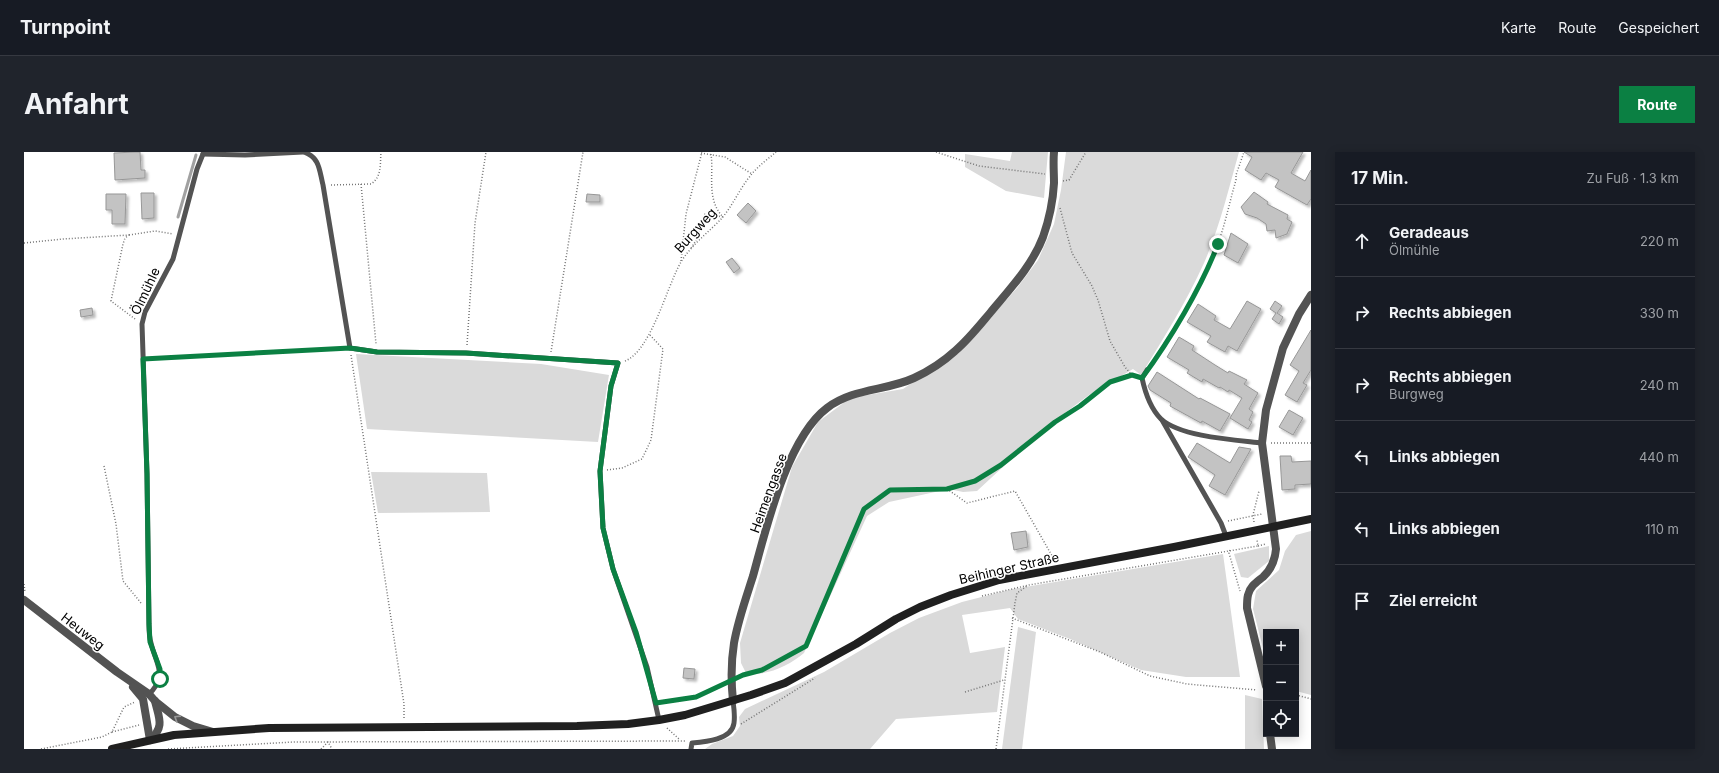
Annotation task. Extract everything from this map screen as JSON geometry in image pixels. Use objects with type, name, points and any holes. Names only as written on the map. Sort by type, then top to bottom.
[{"type":"main road","name":"Beihinger Straße","points":[[112,749],[174,735],[269,728],[577,726],[628,724],[659,720],[685,715],[733,701],[785,683],[856,644],[896,619],[950,595],[999,580],[1311,519]]},
{"type":"street","name":"Heimengasse","points":[[733,701],[731,680],[736,637],[772,508],[789,464],[803,438],[826,409],[839,400],[854,394],[897,384],[914,378],[944,360],[967,340],[1009,290],[1034,255],[1046,228],[1054,183],[1054,152]]},
{"type":"street","points":[[1263,688],[1247,608],[1248,594],[1253,585],[1264,576],[1272,566],[1275,558],[1276,542],[1262,443],[1266,410],[1283,348],[1299,314],[1311,295]]},
{"type":"street","name":"Heuweg","points":[[24,600],[128,680],[146,697],[155,701]]},
{"type":"street","points":[[146,697],[150,740]]},
{"type":"street","points":[[150,740],[158,733],[160,721],[155,701]]},
{"type":"street","points":[[155,701],[180,720],[213,732]]},
{"type":"street","points":[[1270,737],[1272,749]]},
{"type":"lane","points":[[202,153],[245,155],[303,152],[312,155],[317,161],[323,185],[350,348],[377,352],[466,353],[618,363],[611,386],[600,471],[603,528],[613,569],[638,639],[656,703],[659,720]]},
{"type":"lane","name":"Ölmühle","points":[[146,697],[156,688],[160,679],[160,669],[150,642],[142,324],[144,312],[173,259],[202,153]]},
{"type":"lane","points":[[1147,370],[1142,378],[1144,388],[1150,401],[1222,523],[1226,536]]},
{"type":"lane","points":[[1162,419],[1176,428],[1210,437],[1262,443]]},
{"type":"lane","points":[[691,749],[692,743],[714,740],[727,735],[733,728],[734,723],[733,701]]},
{"type":"path","points":[[323,185],[371,184],[376,181],[379,174],[380,152]]},
{"type":"path","points":[[466,353],[475,223],[486,152]]},
{"type":"path","points":[[550,358],[583,152]]},
{"type":"path","points":[[680,262],[686,214],[702,152],[725,157],[752,174]]},
{"type":"path","name":"Burgweg","points":[[618,363],[627,360],[637,351],[649,334],[680,262],[723,217],[752,174],[776,152]]},
{"type":"path","points":[[936,152],[979,166],[1053,175]]},
{"type":"path","points":[[1054,183],[1069,180],[1086,152]]},
{"type":"path","points":[[1147,370],[1188,306],[1211,262],[1218,244],[1236,180],[1236,175],[1244,152]]},
{"type":"path","points":[[711,154],[712,197],[718,212],[723,217]]},
{"type":"path","points":[[361,184],[377,352]]},
{"type":"path","points":[[1058,202],[1072,253],[1092,286],[1098,300],[1110,341],[1119,358],[1132,375]]},
{"type":"path","points":[[685,256],[697,239],[700,223],[705,214],[723,217]]},
{"type":"path","points":[[24,243],[155,231],[179,234]]},
{"type":"path","points":[[130,234],[125,238],[123,244],[111,301],[142,324]]},
{"type":"path","points":[[600,471],[622,468],[642,459],[651,440],[663,349],[649,334]]},
{"type":"path","points":[[143,359],[350,348],[404,704],[405,727]]},
{"type":"path","points":[[656,703],[696,697],[731,680],[762,670],[806,646],[864,509],[890,490],[947,489],[975,481],[1001,465],[1055,422],[1080,406],[1110,382],[1132,375],[1142,378]]},
{"type":"path","points":[[1262,443],[1311,443]]},
{"type":"path","points":[[104,466],[116,524],[123,581],[149,609]]},
{"type":"path","points":[[978,596],[1029,585],[1258,546],[1253,515],[1259,485]]},
{"type":"path","points":[[947,489],[967,503],[1015,491],[1021,504],[1059,568]]},
{"type":"path","points":[[1222,523],[1253,515]]},
{"type":"path","points":[[1230,550],[1229,554],[1236,581],[1247,608]]},
{"type":"path","points":[[996,749],[1015,603],[1018,593],[1029,585]]},
{"type":"path","points":[[1012,618],[1100,652],[1150,676],[1187,684],[1249,690],[1263,688]]},
{"type":"path","points":[[733,728],[818,676]]},
{"type":"path","points":[[965,692],[1004,680]]},
{"type":"path","points":[[1299,696],[1311,698]]},
{"type":"path","points":[[41,749],[102,737],[112,732],[124,707],[146,697]]},
{"type":"path","points":[[168,749],[294,742],[680,740],[659,720]]},
{"type":"path","points":[[321,749],[328,742]]},
{"type":"path","points":[[328,742],[332,749]]},
{"type":"shaded area","points":[[1012,152],[1048,152],[1044,198],[1006,191],[965,167],[965,154],[1010,161]]},
{"type":"shaded area","points":[[1066,152],[1239,152],[1219,222],[1204,263],[1182,307],[1141,375],[1133,369],[1089,395],[1046,427],[977,491],[963,492],[949,489],[889,502],[867,516],[804,653],[784,666],[769,672],[753,674],[746,673],[741,663],[740,643],[792,467],[818,422],[850,398],[903,389],[955,354],[992,316],[1017,288],[1038,260],[1054,224],[1061,190]]},
{"type":"shaded area","points":[[356,354],[541,364],[609,375],[598,442],[367,429]]},
{"type":"shaded area","points":[[371,472],[487,473],[490,512],[378,513]]},
{"type":"shaded area","points":[[1311,531],[1311,695],[1299,692],[1299,629],[1263,629],[1263,648],[1253,609],[1256,591],[1279,570],[1285,551],[1296,535]]},
{"type":"shaded area","points":[[1269,546],[1269,561],[1248,578],[1241,577],[1234,554]]},
{"type":"shaded area","points":[[1223,554],[1240,677],[1186,677],[1141,670],[1070,639],[1018,619],[1010,608],[962,615],[970,653],[1005,647],[997,712],[896,719],[870,749],[705,749],[712,744],[733,736],[740,726],[739,717],[745,709],[824,672],[890,633],[919,618],[962,602],[1013,589]]},
{"type":"shaded area","points":[[1018,627],[1036,632],[1022,749],[1002,749]]},
{"type":"shaded area","points":[[1245,695],[1262,699],[1264,749],[1245,749]]},
{"type":"building","points":[[140,152],[141,170],[145,170],[145,178],[115,180],[114,153]]},
{"type":"building","points":[[1244,152],[1303,152],[1291,173],[1305,181],[1311,170],[1311,199],[1307,205],[1275,187],[1279,180],[1266,173],[1261,180],[1245,170],[1252,157]]},
{"type":"building","points":[[1254,192],[1268,202],[1267,204],[1288,215],[1287,219],[1292,222],[1287,234],[1276,238],[1275,230],[1267,231],[1266,224],[1257,218],[1245,214],[1241,207]]},
{"type":"building","points":[[141,193],[154,193],[154,218],[142,219]]},
{"type":"building","points":[[106,194],[126,194],[125,224],[112,224],[112,210],[106,210]]},
{"type":"building","points":[[587,194],[600,195],[600,202],[586,202]]},
{"type":"building","points":[[748,203],[756,211],[746,223],[737,215]]},
{"type":"building","points":[[1231,233],[1248,244],[1238,263],[1224,255]]},
{"type":"building","points":[[732,258],[740,268],[734,273],[726,262]]},
{"type":"building","points":[[1247,301],[1261,309],[1237,351],[1228,346],[1225,352],[1207,342],[1211,336],[1187,322],[1198,304],[1216,316],[1214,320],[1230,329]]},
{"type":"building","points":[[1275,301],[1282,306],[1277,313],[1283,317],[1279,324],[1272,319],[1276,313],[1270,309]]},
{"type":"building","points":[[92,308],[93,315],[81,317],[80,310]]},
{"type":"building","points":[[1311,330],[1311,370],[1303,383],[1307,385],[1297,402],[1285,395],[1299,371],[1290,365]]},
{"type":"building","points":[[1179,337],[1194,346],[1192,350],[1215,365],[1228,373],[1229,371],[1247,380],[1244,384],[1258,393],[1249,409],[1253,412],[1249,420],[1252,422],[1248,429],[1230,418],[1242,398],[1229,390],[1228,392],[1203,379],[1202,382],[1187,373],[1189,370],[1167,357]]},
{"type":"building","points":[[1157,372],[1199,399],[1200,398],[1230,414],[1220,431],[1202,421],[1201,423],[1170,406],[1171,403],[1150,390],[1148,386]]},
{"type":"building","points":[[1289,410],[1303,418],[1293,435],[1279,427]]},
{"type":"building","points":[[1197,443],[1230,463],[1239,447],[1251,449],[1225,495],[1209,486],[1215,475],[1188,457]]},
{"type":"building","points":[[1280,456],[1291,456],[1292,462],[1311,461],[1311,484],[1295,485],[1295,489],[1282,490]]},
{"type":"building","points":[[1026,531],[1028,547],[1014,550],[1011,533]]},
{"type":"building","points":[[684,668],[695,669],[694,679],[683,678]]},
{"type":"waterway","points":[[178,217],[196,155]]},
{"type":"route","points":[[160,679],[160,669],[150,642],[149,624],[147,474],[143,359],[350,348],[377,352],[466,353],[618,363],[611,386],[600,471],[603,528],[613,569],[636,632],[656,703],[696,697],[743,675],[762,670],[806,646],[864,509],[875,500],[890,490],[947,489],[975,481],[1001,465],[1055,422],[1080,406],[1110,382],[1132,375],[1142,378],[1188,306],[1211,262],[1218,244]]}]
